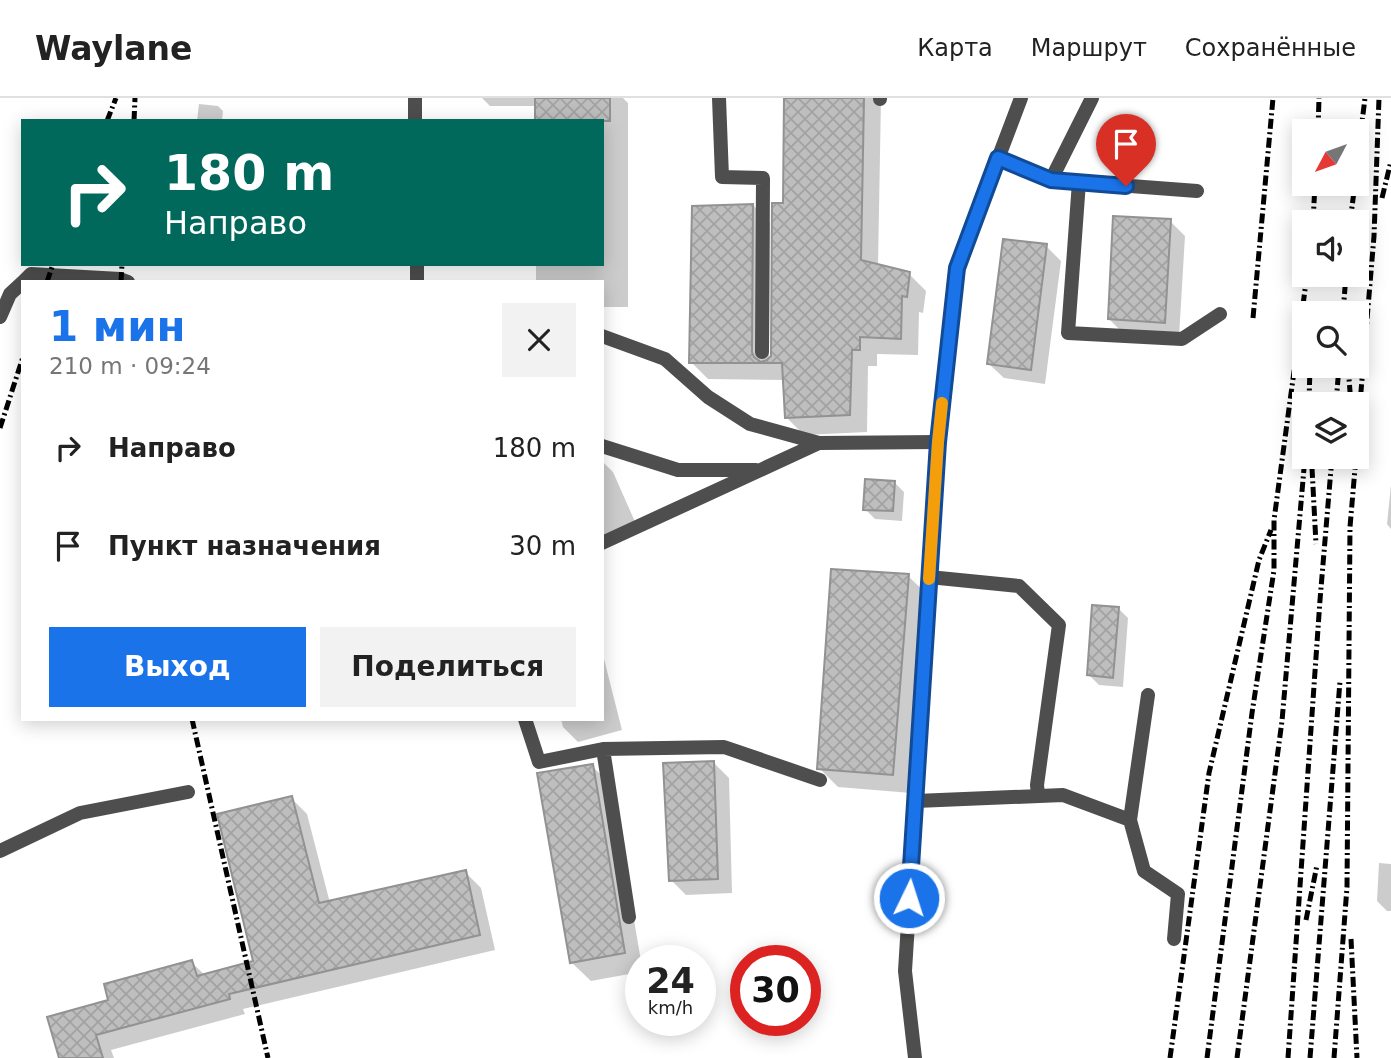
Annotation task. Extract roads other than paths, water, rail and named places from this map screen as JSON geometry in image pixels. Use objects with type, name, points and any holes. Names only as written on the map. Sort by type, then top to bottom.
[{"type":"street","points":[[415,98],[415,119]]},
{"type":"street","points":[[719,98],[722,177],[763,178],[762,352]]},
{"type":"street","points":[[915,1058],[905,971],[938,442],[957,268],[1021,98]]},
{"type":"street","points":[[1051,180],[1092,98]]},
{"type":"street","points":[[998,158],[1051,180],[1197,191]]},
{"type":"street","points":[[1079,182],[1068,333],[1182,339],[1220,314]]},
{"type":"street","points":[[25,280],[31,274],[123,280]]},
{"type":"street","points":[[0,317],[10,294],[21,284]]},
{"type":"street","points":[[604,337],[666,359],[708,397],[750,424],[819,443],[938,442]]},
{"type":"street","points":[[604,542],[819,443]]},
{"type":"street","points":[[604,447],[678,470],[761,470]]},
{"type":"street","points":[[929,577],[1019,586],[1059,625],[1037,785],[1038,795]]},
{"type":"street","points":[[1148,695],[1130,820],[1144,871],[1178,894],[1174,939]]},
{"type":"street","points":[[526,721],[539,762],[603,750],[724,747],[820,780]]},
{"type":"street","points":[[603,750],[629,917]]},
{"type":"street","points":[[0,850],[80,813],[188,792]]},
{"type":"street","points":[[916,801],[1063,794],[1130,820]]},
{"type":"railway","points":[[108,119],[116,98]]},
{"type":"railway","points":[[134,119],[135,98]]},
{"type":"railway","points":[[1253,318],[1273,98]]},
{"type":"railway","points":[[1318,119],[1319,98]]},
{"type":"railway","points":[[1362,119],[1365,98]]},
{"type":"railway","points":[[1361,392],[1374,236],[1379,98]]},
{"type":"railway","points":[[1382,198],[1391,161]]},
{"type":"railway","points":[[1314,196],[1314,210]]},
{"type":"railway","points":[[1352,210],[1353,196]]},
{"type":"railway","points":[[48,280],[52,266]]},
{"type":"railway","points":[[121,280],[122,266]]},
{"type":"railway","points":[[1207,1058],[1252,713],[1274,570],[1274,520],[1305,287]]},
{"type":"railway","points":[[1344,301],[1345,287]]},
{"type":"railway","points":[[0,428],[21,363]]},
{"type":"railway","points":[[1309,392],[1310,378]]},
{"type":"railway","points":[[1337,392],[1338,378]]},
{"type":"railway","points":[[1349,378],[1350,392]]},
{"type":"railway","points":[[1237,1058],[1282,721],[1304,469]]},
{"type":"railway","points":[[1312,469],[1316,544]]},
{"type":"railway","points":[[1288,1058],[1331,469]]},
{"type":"railway","points":[[1334,1058],[1347,887],[1350,527],[1355,469]]},
{"type":"railway","points":[[1170,1058],[1209,773],[1259,560],[1271,530]]},
{"type":"railway","points":[[1310,1058],[1340,681]]},
{"type":"railway","points":[[192,721],[268,1058]]},
{"type":"railway","points":[[1306,920],[1317,865]]},
{"type":"railway","points":[[1351,939],[1357,1058]]}]
